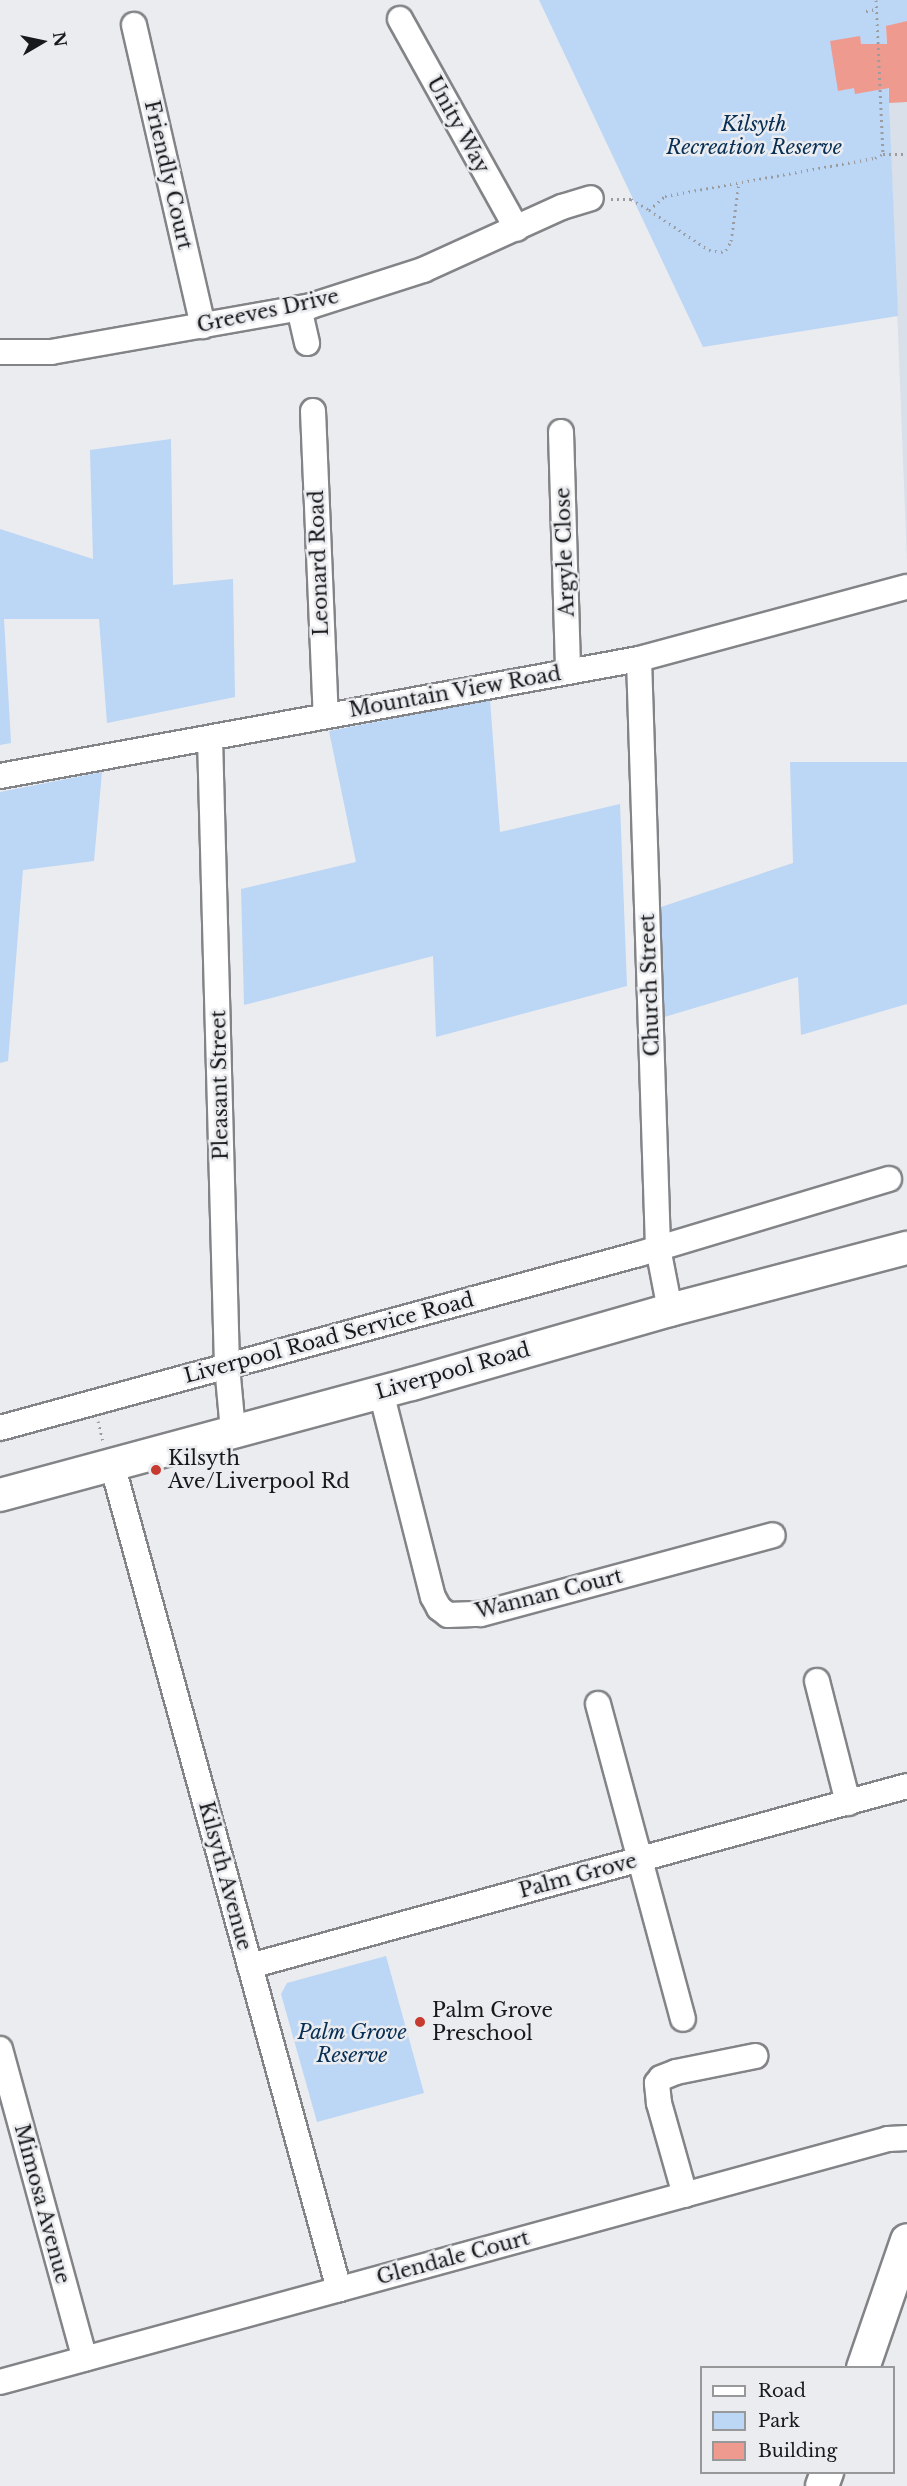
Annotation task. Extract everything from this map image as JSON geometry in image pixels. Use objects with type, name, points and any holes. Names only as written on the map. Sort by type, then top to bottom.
[{"type":"main road","name":"Liverpool Road","points":[[0,1495],[381,1392],[670,1310],[907,1248]]},
{"type":"main road","points":[[863,2366],[907,2240]]},
{"type":"street","name":"Unity Way","points":[[400,20],[517,229]]},
{"type":"street","name":"Friendly Court","points":[[134,25],[202,326]]},
{"type":"street","name":"Greeves Drive","points":[[0,352],[51,352],[299,308],[423,270],[562,207],[591,198]]},
{"type":"street","points":[[299,308],[307,343]]},
{"type":"street","name":"Leonard Road","points":[[313,411],[326,716]]},
{"type":"street","name":"Argyle Close","points":[[561,432],[568,671]]},
{"type":"street","name":"Mountain View Road","points":[[0,776],[639,659],[906,587]]},
{"type":"street","name":"Church Street","points":[[639,659],[658,1248],[670,1310]]},
{"type":"street","name":"Pleasant Street","points":[[210,738],[227,1366],[233,1431]]},
{"type":"street","name":"Liverpool Road Service Road","points":[[0,1428],[658,1248],[889,1179]]},
{"type":"street","name":"Wannan Court","points":[[381,1392],[433,1597],[439,1608],[448,1615],[481,1614],[772,1535]]},
{"type":"street","name":"Kilsyth Avenue","points":[[112,1464],[339,2289]]},
{"type":"street","points":[[817,1681],[848,1803]]},
{"type":"street","points":[[598,1704],[683,2019]]},
{"type":"street","name":"Palm Grove","points":[[250,1966],[907,1786]]},
{"type":"street","name":"Mimosa Avenue","points":[[0,2049],[85,2359]]},
{"type":"street","points":[[685,2195],[659,2103],[657,2083],[661,2078],[676,2072],[755,2056]]},
{"type":"street","name":"Glendale Court","points":[[0,2382],[888,2139],[907,2138]]},
{"type":"path","points":[[876,0],[883,154]]},
{"type":"path","points":[[866,11],[876,9]]},
{"type":"path","points":[[649,210],[665,196],[874,158],[883,154],[907,154]]},
{"type":"path","points":[[591,198],[631,199],[709,250],[721,252],[726,250],[731,241],[739,183]]},
{"type":"shaded area","points":[[907,21],[907,561],[886,26]]},
{"type":"green space","name":"Kilsyth Recreation Reserve","points":[[539,0],[907,0],[907,21],[886,27],[898,316],[703,347]]},
{"type":"green space","points":[[171,439],[173,585],[233,579],[235,697],[107,723],[99,619],[4,619],[11,743],[0,745],[0,529],[93,559],[90,450]]},
{"type":"green space","points":[[490,700],[500,832],[620,804],[627,986],[436,1037],[433,956],[244,1005],[241,889],[356,862],[329,731]]},
{"type":"green space","points":[[790,762],[907,762],[907,1004],[801,1035],[798,977],[661,1018],[658,908],[793,863]]},
{"type":"green space","points":[[102,772],[94,861],[23,870],[8,1061],[0,1063],[0,792]]},
{"type":"green space","name":"Palm Grove Reserve","points":[[386,1956],[424,2093],[317,2122],[281,1994],[287,1983]]},
{"type":"building","points":[[907,21],[907,102],[889,103],[889,88],[855,94],[854,88],[838,91],[830,41],[860,36],[861,44],[887,44],[886,26]]},
{"type":"place","name":"Kilsyth Ave/Liverpool Rd","points":[[156,1470]]},
{"type":"place","name":"Palm Grove Preschool","points":[[420,2022]]}]
